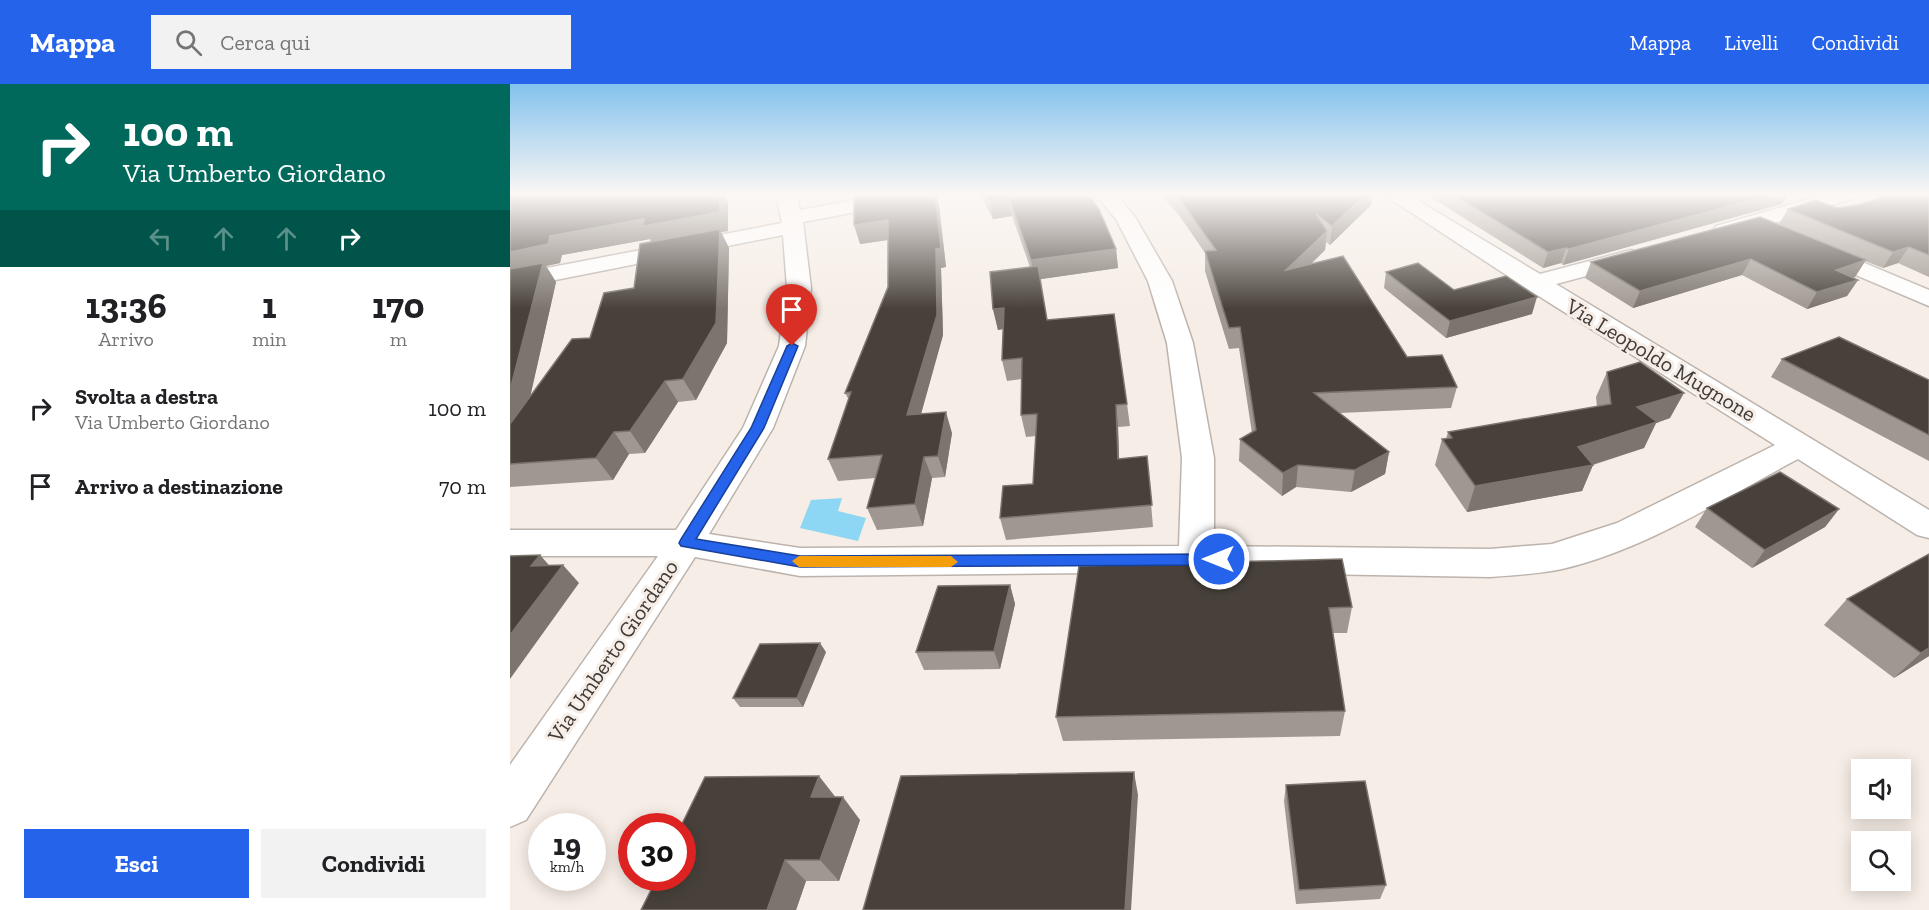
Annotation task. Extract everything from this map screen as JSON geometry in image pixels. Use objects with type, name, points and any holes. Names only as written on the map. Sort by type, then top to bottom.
[{"type":"street","points":[[510,282],[711,233]]},
{"type":"street","name":"Via Umberto Giordano","points":[[510,804],[686,543],[758,428],[792,346],[799,288],[792,233]]},
{"type":"street","points":[[1134,233],[1160,281],[1180,343],[1198,458],[1197,559]]},
{"type":"street","name":"Via Leopoldo Mugnone","points":[[1454,233],[1929,526]]},
{"type":"street","points":[[1708,236],[1720,233]]},
{"type":"street","points":[[1775,233],[1929,299]]},
{"type":"street","points":[[1534,283],[1650,252]]},
{"type":"street","points":[[510,543],[686,543],[800,562],[1197,559],[1490,563],[1532,560],[1570,554],[1630,531],[1800,445]]},
{"type":"water","points":[[842,498],[838,511],[866,518],[858,541],[800,528],[811,500]]},
{"type":"building","points":[[510,233],[569,233],[550,236],[548,244],[510,252]]},
{"type":"building","points":[[701,233],[720,233],[716,323],[683,379],[665,381],[630,431],[614,432],[596,458],[510,464],[510,424],[572,339],[590,338],[604,293],[634,288],[640,244]]},
{"type":"building","points":[[888,233],[939,233],[941,248],[936,249],[937,315],[907,415],[946,412],[938,456],[924,457],[915,504],[867,508],[882,455],[828,459],[851,392],[845,393],[888,287]]},
{"type":"building","points":[[1021,233],[1109,233],[1116,249],[1031,260]]},
{"type":"building","points":[[1204,233],[1325,233],[1286,270],[1343,256],[1407,357],[1442,355],[1457,387],[1314,393],[1389,452],[1355,470],[1298,465],[1283,473],[1240,439],[1256,430],[1240,327],[1229,328],[1205,251],[1216,250]]},
{"type":"building","points":[[1516,233],[1630,233],[1569,249],[1548,252]]},
{"type":"building","points":[[1702,233],[1798,233],[1866,260],[1836,270],[1858,280],[1817,292],[1751,259],[1640,291],[1591,262]]},
{"type":"building","points":[[1845,233],[1929,233],[1929,255],[1909,247],[1893,252]]},
{"type":"building","points":[[543,263],[510,390],[510,269]]},
{"type":"building","points":[[1418,263],[1454,290],[1506,276],[1537,297],[1450,321],[1386,272]]},
{"type":"building","points":[[1038,266],[1047,320],[1114,314],[1127,404],[1116,405],[1118,459],[1147,456],[1152,505],[1000,518],[1003,486],[1033,484],[1037,414],[1021,415],[1022,358],[1002,360],[1004,308],[993,309],[990,272]]},
{"type":"building","points":[[1839,337],[1929,380],[1929,435],[1782,359]]},
{"type":"building","points":[[1640,362],[1684,393],[1637,407],[1657,422],[1578,447],[1593,465],[1475,486],[1442,439],[1452,438],[1448,432],[1611,404],[1607,372]]},
{"type":"building","points":[[1780,472],[1839,509],[1765,550],[1707,508]]},
{"type":"building","points":[[1929,554],[1929,648],[1921,653],[1847,599]]},
{"type":"building","points":[[540,555],[531,566],[563,565],[510,635],[510,556]]},
{"type":"building","points":[[1342,559],[1352,607],[1329,608],[1345,711],[1056,717],[1079,566]]},
{"type":"building","points":[[1010,585],[994,651],[916,652],[938,586]]},
{"type":"building","points":[[820,643],[797,698],[733,698],[760,644]]},
{"type":"building","points":[[1134,772],[1125,910],[863,910],[901,776]]},
{"type":"building","points":[[819,776],[811,797],[843,797],[820,860],[785,860],[767,910],[641,910],[650,891],[696,891],[696,813],[687,813],[705,777]]},
{"type":"building","points":[[1365,781],[1386,885],[1299,890],[1286,785]]},
{"type":"slow traffic","points":[[799,561],[951,562]]},
{"type":"route","points":[[792,346],[758,428],[686,543],[800,562],[1219,559]]}]
